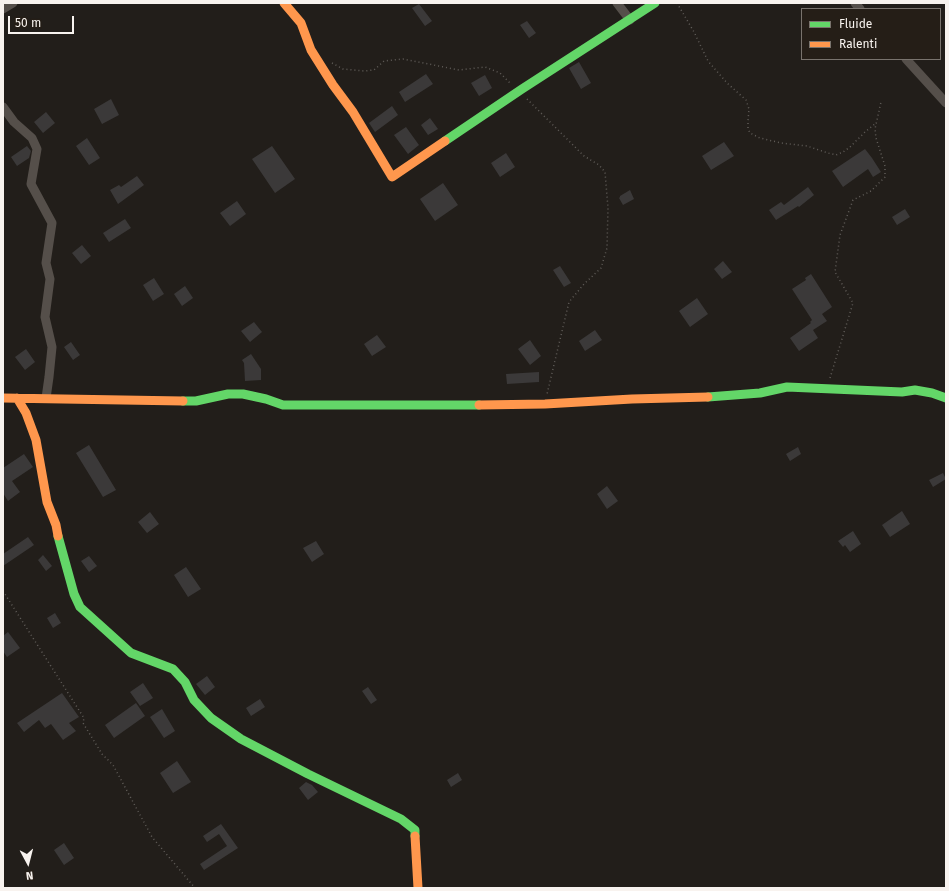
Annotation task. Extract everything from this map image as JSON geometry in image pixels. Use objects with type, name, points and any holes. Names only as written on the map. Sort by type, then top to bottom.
[{"type":"street","points":[[3,9],[13,3]]},
{"type":"street","points":[[284,3],[301,23],[311,50],[333,85],[354,112],[392,177],[518,91],[655,3]]},
{"type":"street","points":[[617,3],[630,20]]},
{"type":"street","points":[[907,60],[946,103]]},
{"type":"street","points":[[3,107],[14,122],[32,138],[37,149],[31,184],[52,223],[46,263],[50,279],[46,317],[52,347],[46,398]]},
{"type":"street","points":[[3,398],[196,401],[217,396],[243,394],[266,399],[283,405],[446,406],[545,404],[725,396],[760,393],[787,387],[902,392],[915,390],[932,393],[946,398]]},
{"type":"street","points":[[17,398],[26,413],[36,440],[47,502],[56,525],[61,550],[74,594],[80,607],[130,653],[173,669],[185,682],[194,700],[211,718],[241,739],[308,774],[401,819],[415,830],[418,888]]},
{"type":"path","points":[[677,3],[694,32],[708,61],[727,83],[746,100],[749,109],[748,129],[750,133],[767,140],[807,146],[828,154],[836,155],[850,147],[876,123]]},
{"type":"path","points":[[330,61],[343,69],[364,71],[374,70],[384,61],[402,59],[459,70],[486,67],[500,73],[584,156],[600,165],[605,172],[608,208],[607,248],[601,268],[584,284],[569,302],[545,404]]},
{"type":"path","points":[[827,388],[853,303],[835,272],[840,235],[852,200],[871,191],[885,177],[885,166],[876,138],[875,129],[881,102]]},
{"type":"path","points":[[3,591],[84,718],[83,723],[102,754],[112,764],[152,837],[195,888]]},
{"type":"building","points":[[419,4],[432,21],[425,26],[412,8]]},
{"type":"building","points":[[527,21],[536,33],[529,38],[520,25]]},
{"type":"building","points":[[579,62],[591,83],[581,89],[569,68]]},
{"type":"building","points":[[426,74],[433,84],[405,102],[399,92]]},
{"type":"building","points":[[485,75],[492,88],[479,96],[471,83]]},
{"type":"building","points":[[111,99],[119,115],[102,124],[94,109]]},
{"type":"building","points":[[392,106],[398,115],[375,132],[369,123]]},
{"type":"building","points":[[46,112],[55,123],[43,133],[34,122]]},
{"type":"building","points":[[430,118],[438,129],[428,135],[421,125]]},
{"type":"building","points":[[406,127],[419,145],[408,154],[394,135]]},
{"type":"building","points":[[87,138],[100,158],[89,165],[76,146]]},
{"type":"building","points":[[724,142],[734,156],[711,170],[702,156]]},
{"type":"building","points":[[27,146],[31,151],[29,158],[17,166],[11,157]]},
{"type":"building","points":[[272,146],[295,179],[275,193],[252,159]]},
{"type":"building","points":[[865,149],[881,172],[873,177],[868,169],[843,187],[832,171]]},
{"type":"building","points":[[506,153],[515,167],[500,177],[491,163]]},
{"type":"building","points":[[137,176],[144,185],[118,204],[110,190],[119,185],[121,187]]},
{"type":"building","points":[[443,183],[458,205],[435,221],[420,199]]},
{"type":"building","points":[[808,187],[814,195],[799,207],[798,206],[776,220],[769,210],[781,202],[784,205]]},
{"type":"building","points":[[630,190],[634,199],[623,205],[619,198]]},
{"type":"building","points":[[237,201],[246,214],[230,226],[220,213]]},
{"type":"building","points":[[905,209],[910,217],[897,225],[892,217]]},
{"type":"building","points":[[125,219],[131,228],[109,242],[103,233]]},
{"type":"building","points":[[82,245],[91,256],[81,264],[72,253]]},
{"type":"building","points":[[723,261],[732,272],[722,279],[714,269]]},
{"type":"building","points":[[560,266],[571,283],[564,287],[553,270]]},
{"type":"building","points":[[811,274],[832,307],[822,314],[827,321],[813,330],[818,338],[799,351],[790,338],[811,323],[810,322],[812,320],[792,289],[806,280],[805,278]]},
{"type":"building","points":[[154,278],[164,294],[153,301],[143,285]]},
{"type":"building","points":[[185,286],[193,298],[182,306],[174,294]]},
{"type":"building","points":[[697,298],[708,314],[690,327],[679,311]]},
{"type":"building","points":[[254,322],[262,332],[250,342],[241,331]]},
{"type":"building","points":[[595,330],[602,340],[585,351],[579,341]]},
{"type":"building","points":[[377,335],[386,347],[372,356],[364,344]]},
{"type":"building","points":[[530,340],[541,356],[530,365],[518,349]]},
{"type":"building","points":[[71,342],[80,355],[73,360],[64,347]]},
{"type":"building","points":[[26,349],[35,362],[25,370],[15,357]]},
{"type":"building","points":[[251,354],[261,369],[261,380],[245,381],[244,363],[242,360]]},
{"type":"building","points":[[539,372],[539,382],[507,384],[506,374]]},
{"type":"building","points":[[89,445],[116,490],[103,497],[76,453]]},
{"type":"building","points":[[798,447],[801,454],[790,461],[786,454]]},
{"type":"building","points":[[24,454],[33,467],[12,481],[20,492],[8,501],[3,493],[3,468]]},
{"type":"building","points":[[943,473],[946,479],[933,487],[929,480]]},
{"type":"building","points":[[607,486],[618,501],[607,509],[597,494]]},
{"type":"building","points":[[902,511],[910,524],[890,537],[882,525]]},
{"type":"building","points":[[150,512],[159,524],[147,533],[138,522]]},
{"type":"building","points":[[853,531],[861,544],[850,552],[845,545],[843,547],[838,541]]},
{"type":"building","points":[[28,537],[34,545],[3,566],[3,554]]},
{"type":"building","points":[[316,541],[324,554],[312,562],[303,548]]},
{"type":"building","points":[[43,555],[52,566],[46,571],[38,560]]},
{"type":"building","points":[[89,556],[97,566],[89,572],[81,561]]},
{"type":"building","points":[[186,567],[201,589],[188,597],[174,575]]},
{"type":"building","points":[[55,613],[61,623],[53,628],[47,618]]},
{"type":"building","points":[[8,632],[20,648],[7,657],[3,651],[3,636]]},
{"type":"building","points":[[207,676],[215,687],[205,695],[196,684]]},
{"type":"building","points":[[143,683],[153,698],[140,706],[130,692]]},
{"type":"building","points":[[368,687],[377,700],[371,704],[362,691]]},
{"type":"building","points":[[62,693],[79,717],[69,723],[76,731],[63,740],[51,724],[45,728],[39,720],[24,732],[17,723]]},
{"type":"building","points":[[260,699],[265,707],[251,716],[246,708]]},
{"type":"building","points":[[136,703],[145,716],[114,738],[105,725]]},
{"type":"building","points":[[162,709],[175,731],[164,738],[150,717]]},
{"type":"building","points":[[177,761],[191,782],[173,793],[160,773]]},
{"type":"building","points":[[458,773],[462,780],[451,787],[447,780]]},
{"type":"building","points":[[306,782],[312,785],[318,792],[308,800],[299,788]]},
{"type":"building","points":[[221,824],[238,848],[204,870],[200,864],[227,846],[219,834],[207,842],[203,836]]},
{"type":"building","points":[[64,843],[74,858],[64,865],[54,850]]},
{"type":"traffic: fast","points":[[445,141],[655,3]]},
{"type":"traffic: fast","points":[[708,397],[760,393],[787,387],[902,392],[915,390],[932,393],[946,398]]},
{"type":"traffic: fast","points":[[183,401],[196,401],[228,394],[243,394],[266,399],[283,405],[479,405]]},
{"type":"traffic: fast","points":[[58,536],[74,594],[80,607],[131,653],[173,669],[185,682],[194,700],[211,718],[241,739],[308,774],[401,819],[415,830],[415,836]]},
{"type":"traffic: slow","points":[[284,3],[301,23],[311,50],[333,85],[353,112],[392,177],[445,141]]},
{"type":"traffic: slow","points":[[479,405],[545,404],[632,399],[708,397]]},
{"type":"traffic: slow","points":[[3,398],[183,401]]},
{"type":"traffic: slow","points":[[17,398],[26,413],[36,440],[47,502],[56,525],[58,536]]},
{"type":"traffic: slow","points":[[415,836],[418,888]]}]
